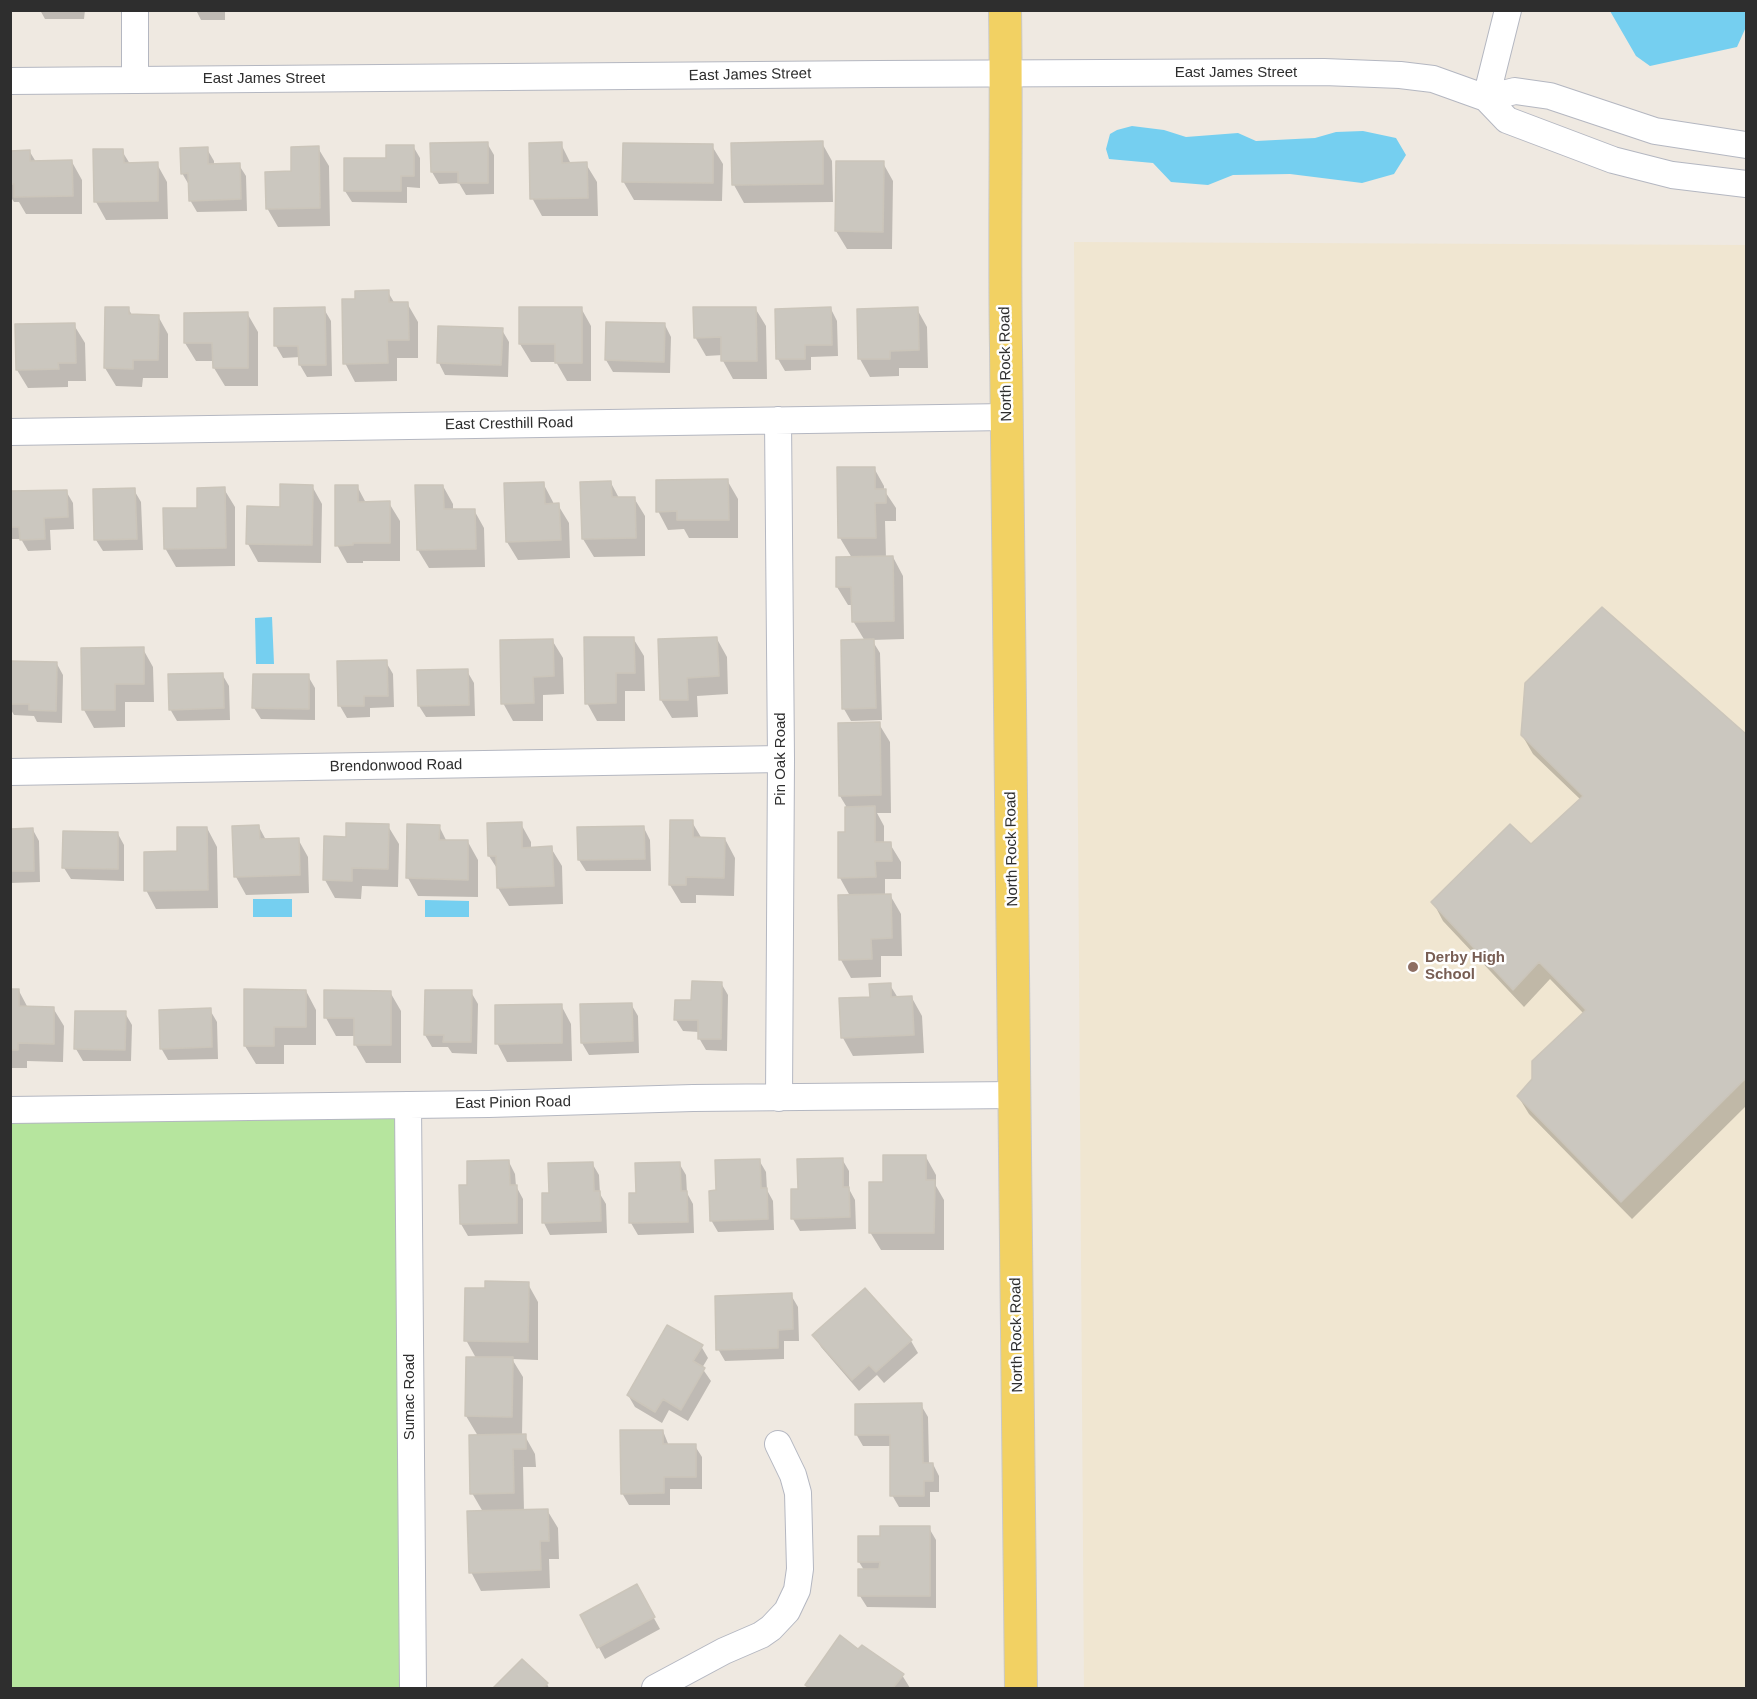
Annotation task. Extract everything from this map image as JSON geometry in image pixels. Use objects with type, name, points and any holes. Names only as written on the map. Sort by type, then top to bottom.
[{"type":"main road","name":"North Rock Road","points":[[1005,10],[1005,242],[1021,1689]]},
{"type":"street","points":[[135,10],[135,80]]},
{"type":"street","points":[[1508,10],[1486,98],[1515,91],[1550,96],[1655,131],[1746,145]]},
{"type":"street","name":"East James Street","points":[[10,81],[1006,73],[1324,72],[1400,75],[1433,79],[1486,98],[1507,120],[1613,160],[1672,175],[1746,184]]},
{"type":"street","name":"East Cresthill Road","points":[[10,432],[1007,417]]},
{"type":"street","name":"Pin Oak Road","points":[[778,420],[781,759],[779,1098]]},
{"type":"street","name":"Brendonwood Road","points":[[10,772],[781,759]]},
{"type":"street","name":"East Pinion Road","points":[[10,1110],[1015,1095]]},
{"type":"street","name":"Sumac Road","points":[[408,1105],[413,1689]]},
{"type":"street","points":[[655,1689],[724,1651],[761,1635],[787,1611],[796,1590],[800,1569],[798,1493],[793,1475],[778,1444]]},
{"type":"shaded area","name":"Derby High School","points":[[1074,242],[1746,245],[1746,1688],[1084,1688]]},
{"type":"green space","points":[[408,1105],[413,1688],[11,1688],[10,1110]]},
{"type":"water","points":[[1610,11],[1746,11],[1746,27],[1737,47],[1650,66],[1636,56]]},
{"type":"water","points":[[1132,126],[1164,130],[1186,137],[1238,133],[1256,141],[1315,138],[1336,132],[1363,131],[1396,138],[1406,155],[1394,174],[1362,183],[1290,174],[1233,175],[1208,185],[1171,182],[1153,163],[1109,159],[1106,149],[1110,134]]},
{"type":"water","points":[[272,617],[274,664],[256,664],[255,618]]},
{"type":"water","points":[[253,899],[292,899],[292,917],[253,917]]},
{"type":"water","points":[[425,900],[469,901],[469,917],[425,917]]},
{"type":"building","points":[[823,141],[823,184],[732,185],[731,143]]},
{"type":"building","points":[[488,142],[488,183],[458,183],[458,172],[431,172],[430,143]]},
{"type":"building","points":[[562,142],[562,163],[587,162],[588,198],[530,199],[529,143]]},
{"type":"building","points":[[623,143],[713,144],[713,183],[622,182]]},
{"type":"building","points":[[386,145],[414,145],[414,176],[401,176],[401,191],[344,191],[344,158],[386,158]]},
{"type":"building","points":[[319,146],[320,208],[266,209],[265,172],[291,171],[291,147]]},
{"type":"building","points":[[208,147],[208,164],[240,163],[241,199],[189,201],[188,173],[181,174],[180,148]]},
{"type":"building","points":[[93,149],[123,149],[124,163],[158,162],[158,201],[94,202]]},
{"type":"building","points":[[30,150],[30,161],[72,160],[73,196],[14,197],[14,184],[10,184],[10,151]]},
{"type":"building","points":[[836,161],[884,161],[883,232],[835,231]]},
{"type":"building","points":[[389,290],[389,302],[408,302],[409,340],[387,340],[388,363],[343,364],[342,299],[355,299],[355,291]]},
{"type":"building","points":[[105,307],[129,307],[129,314],[159,315],[158,360],[133,360],[133,369],[104,368]]},
{"type":"building","points":[[325,307],[326,365],[299,365],[298,346],[274,346],[274,308]]},
{"type":"building","points":[[519,307],[582,307],[582,363],[555,363],[555,344],[519,344]]},
{"type":"building","points":[[693,307],[756,307],[757,361],[721,361],[721,337],[694,338]]},
{"type":"building","points":[[831,307],[832,345],[805,345],[805,359],[776,359],[775,309]]},
{"type":"building","points":[[918,307],[919,350],[890,351],[890,359],[858,359],[857,309]]},
{"type":"building","points":[[248,312],[248,368],[213,368],[212,343],[184,343],[184,313]]},
{"type":"building","points":[[606,322],[665,323],[664,362],[605,360]]},
{"type":"building","points":[[75,323],[76,363],[58,363],[59,369],[16,370],[15,324]]},
{"type":"building","points":[[438,326],[503,328],[501,365],[437,363]]},
{"type":"building","points":[[837,467],[875,467],[875,489],[886,489],[886,503],[875,503],[876,538],[838,538]]},
{"type":"building","points":[[728,479],[729,520],[677,520],[677,511],[656,512],[656,480]]},
{"type":"building","points":[[611,481],[612,497],[635,497],[636,538],[582,539],[580,482]]},
{"type":"building","points":[[544,482],[545,504],[559,503],[561,540],[506,542],[504,483]]},
{"type":"building","points":[[280,484],[313,485],[312,545],[246,544],[247,506],[280,507]]},
{"type":"building","points":[[335,485],[358,485],[358,502],[390,501],[390,543],[353,543],[353,545],[335,546]]},
{"type":"building","points":[[415,485],[443,485],[444,509],[475,509],[476,549],[417,550]]},
{"type":"building","points":[[225,487],[226,548],[164,549],[163,508],[197,508],[197,488]]},
{"type":"building","points":[[135,488],[137,539],[94,540],[93,489]]},
{"type":"building","points":[[67,490],[68,517],[44,518],[45,539],[20,540],[19,527],[10,527],[10,491]]},
{"type":"building","points":[[893,556],[894,621],[852,622],[851,587],[836,587],[836,557]]},
{"type":"building","name":"Derby High School","points":[[1602,607],[1746,734],[1746,1078],[1621,1202],[1517,1096],[1532,1079],[1532,1061],[1586,1010],[1539,962],[1513,990],[1431,902],[1510,824],[1531,844],[1583,796],[1521,735],[1525,683]]},
{"type":"building","points":[[584,637],[634,637],[635,673],[616,673],[616,703],[585,704]]},
{"type":"building","points":[[717,637],[719,676],[687,678],[688,700],[660,700],[658,639]]},
{"type":"building","points":[[553,639],[554,676],[533,677],[534,703],[501,704],[500,640]]},
{"type":"building","points":[[874,639],[876,708],[842,709],[841,640]]},
{"type":"building","points":[[144,647],[144,684],[115,684],[115,710],[82,710],[81,648]]},
{"type":"building","points":[[387,660],[388,696],[364,696],[364,706],[338,706],[337,661]]},
{"type":"building","points":[[10,661],[57,662],[56,711],[29,710],[29,704],[10,704]]},
{"type":"building","points":[[468,669],[469,705],[418,706],[417,670]]},
{"type":"building","points":[[223,673],[224,708],[169,710],[168,674]]},
{"type":"building","points":[[253,674],[309,674],[309,709],[252,708]]},
{"type":"building","points":[[880,722],[881,795],[839,796],[838,723]]},
{"type":"building","points":[[875,806],[875,842],[891,842],[892,861],[875,861],[876,877],[838,878],[838,832],[845,832],[845,807]]},
{"type":"building","points":[[670,820],[693,820],[693,837],[725,838],[724,878],[686,877],[686,885],[669,885]]},
{"type":"building","points":[[522,822],[522,848],[552,846],[554,886],[497,888],[496,856],[488,856],[487,823]]},
{"type":"building","points":[[346,823],[389,824],[388,869],[352,868],[352,881],[323,880],[324,836],[346,837]]},
{"type":"building","points":[[407,824],[440,825],[439,840],[468,840],[468,880],[406,878]]},
{"type":"building","points":[[259,825],[260,839],[299,838],[300,875],[234,877],[232,826]]},
{"type":"building","points":[[644,826],[645,859],[578,860],[577,827]]},
{"type":"building","points":[[177,827],[207,827],[208,890],[144,891],[144,852],[177,851]]},
{"type":"building","points":[[33,828],[34,871],[10,871],[10,829]]},
{"type":"building","points":[[63,831],[118,832],[118,869],[62,868]]},
{"type":"building","points":[[891,894],[892,938],[871,939],[872,959],[839,960],[838,895]]},
{"type":"building","points":[[692,981],[722,982],[721,1039],[698,1039],[698,1020],[674,1020],[675,1000],[691,1000]]},
{"type":"building","points":[[891,983],[891,997],[912,996],[914,1035],[841,1038],[839,998],[870,997],[869,984]]},
{"type":"building","points":[[10,989],[19,989],[19,1006],[54,1007],[54,1044],[18,1043],[18,1050],[10,1050]]},
{"type":"building","points":[[244,989],[306,990],[306,1027],[274,1027],[274,1046],[244,1046]]},
{"type":"building","points":[[324,990],[391,991],[391,1045],[354,1045],[354,1018],[324,1018]]},
{"type":"building","points":[[425,990],[472,990],[471,1042],[443,1042],[444,1035],[424,1035]]},
{"type":"building","points":[[632,1003],[633,1041],[581,1043],[580,1004]]},
{"type":"building","points":[[562,1004],[562,1043],[495,1044],[495,1005]]},
{"type":"building","points":[[211,1008],[212,1047],[160,1049],[159,1010]]},
{"type":"building","points":[[75,1011],[126,1011],[125,1050],[74,1049]]},
{"type":"building","points":[[883,1155],[926,1155],[926,1180],[935,1180],[934,1233],[869,1233],[869,1182],[883,1182]]},
{"type":"building","points":[[843,1158],[843,1187],[849,1187],[850,1217],[791,1219],[791,1189],[798,1189],[797,1159]]},
{"type":"building","points":[[760,1159],[761,1188],[767,1188],[768,1219],[710,1221],[709,1191],[716,1190],[715,1160]]},
{"type":"building","points":[[509,1160],[510,1185],[517,1185],[517,1223],[460,1224],[459,1185],[467,1185],[467,1161]]},
{"type":"building","points":[[593,1162],[594,1191],[600,1191],[601,1221],[542,1223],[542,1193],[549,1193],[548,1163]]},
{"type":"building","points":[[680,1162],[681,1191],[687,1191],[688,1222],[629,1223],[629,1193],[636,1193],[635,1163]]},
{"type":"building","points":[[485,1281],[529,1282],[528,1342],[464,1341],[465,1288],[485,1288]]},
{"type":"building","points":[[865,1288],[912,1340],[876,1372],[869,1365],[852,1380],[812,1335]]},
{"type":"building","points":[[792,1293],[793,1329],[778,1330],[778,1348],[716,1350],[715,1296]]},
{"type":"building","points":[[667,1325],[703,1345],[693,1361],[705,1368],[681,1410],[663,1399],[655,1412],[627,1395]]},
{"type":"building","points":[[466,1357],[513,1357],[512,1417],[465,1416]]},
{"type":"building","points":[[922,1403],[923,1463],[933,1463],[933,1481],[924,1481],[924,1496],[890,1496],[890,1435],[855,1435],[855,1404]]},
{"type":"building","points":[[620,1430],[663,1430],[663,1444],[696,1444],[696,1477],[664,1477],[664,1493],[621,1494]]},
{"type":"building","points":[[526,1434],[526,1449],[513,1449],[514,1493],[470,1494],[469,1435]]},
{"type":"building","points":[[548,1509],[549,1541],[540,1541],[541,1570],[469,1573],[467,1511]]},
{"type":"building","points":[[880,1526],[930,1526],[930,1596],[858,1596],[858,1569],[879,1569],[880,1562],[858,1562],[858,1536],[880,1536]]},
{"type":"building","points":[[637,1584],[655,1617],[597,1648],[580,1615]]},
{"type":"building","points":[[840,1635],[858,1649],[862,1645],[904,1674],[893,1688],[810,1688],[805,1685]]},
{"type":"building","points":[[522,1659],[548,1683],[543,1688],[493,1688]]},
{"type":"place","name":"Derby High School","points":[[1413,967]]}]
